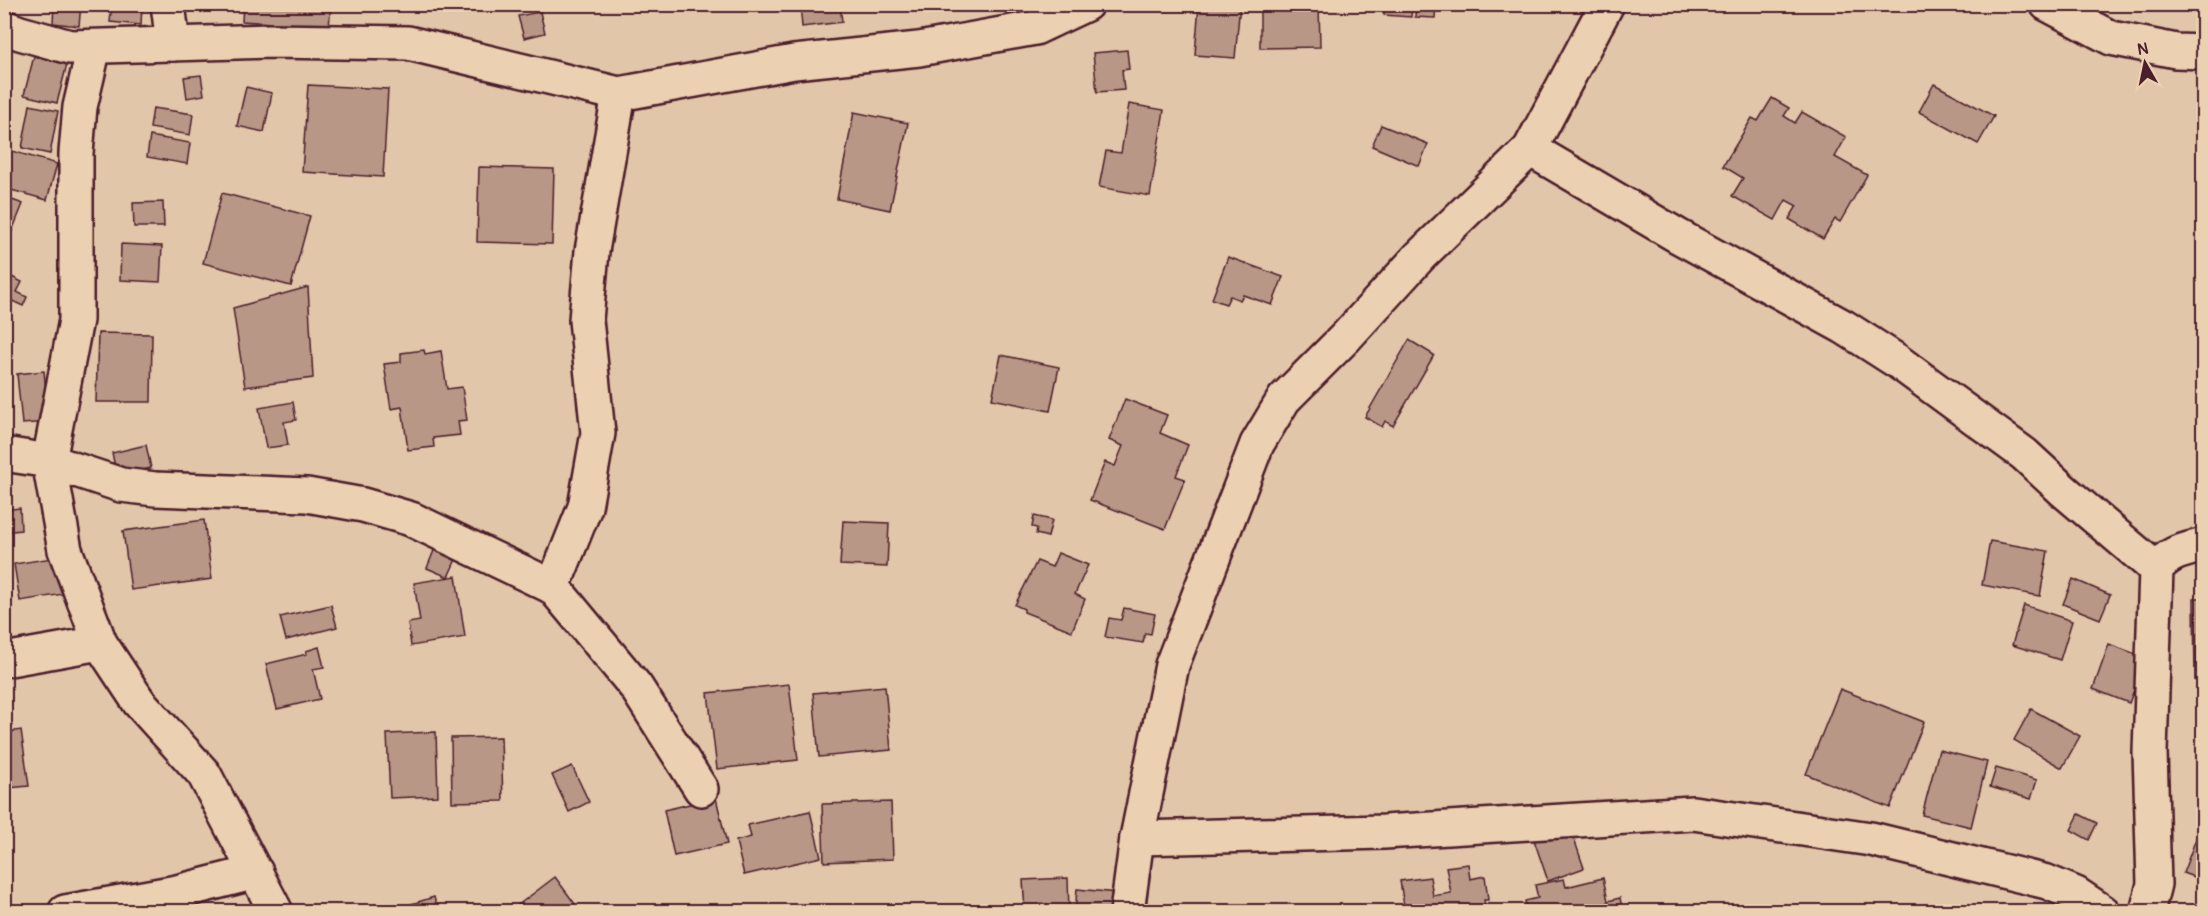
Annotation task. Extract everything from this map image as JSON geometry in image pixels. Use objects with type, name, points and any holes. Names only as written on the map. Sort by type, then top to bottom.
[{"type":"street","points":[[168,4],[173,44]]},
{"type":"street","points":[[4,27],[70,47],[269,41],[408,44],[619,94],[794,62],[919,49],[1035,28],[1086,4]]},
{"type":"street","points":[[1127,912],[1137,838],[1172,665],[1257,444],[1284,399],[1346,337],[1420,256],[1530,149],[1607,4]]},
{"type":"street","points":[[2047,4],[2111,38],[2176,51],[2204,51]]},
{"type":"street","points":[[94,47],[80,107],[76,153],[76,320],[49,461],[65,550],[100,643],[139,702],[204,774],[276,912]]},
{"type":"street","points":[[553,587],[585,507],[598,433],[586,320],[592,250],[619,94]]},
{"type":"street","points":[[1530,149],[1678,236],[1844,327],[1897,361],[2024,454],[2156,569]]},
{"type":"street","points":[[4,454],[49,461],[120,485],[155,489],[307,495],[363,505],[411,519],[553,587],[636,687],[701,789]]},
{"type":"street","points":[[2147,912],[2154,884],[2150,752],[2156,569],[2165,558],[2182,550],[2204,545]]},
{"type":"street","points":[[4,660],[100,643]]},
{"type":"street","points":[[1137,838],[1384,832],[1693,813],[1871,839],[2047,882],[2076,894],[2103,912]]},
{"type":"street","points":[[65,912],[177,892],[256,872]]},
{"type":"building","points":[[54,4],[81,4],[79,26],[53,23]]},
{"type":"building","points":[[112,4],[142,4],[141,25],[110,22]]},
{"type":"building","points":[[243,4],[331,4],[329,27],[242,21]]},
{"type":"building","points":[[800,4],[840,4],[842,22],[802,27]]},
{"type":"building","points":[[1199,4],[1240,4],[1235,58],[1195,55]]},
{"type":"building","points":[[1260,4],[1319,4],[1320,47],[1260,48]]},
{"type":"building","points":[[1385,4],[1412,4],[1411,17],[1384,15]]},
{"type":"building","points":[[1416,4],[1436,4],[1435,18],[1415,17]]},
{"type":"building","points":[[540,12],[545,33],[524,38],[518,16]]},
{"type":"building","points":[[4,44],[11,47],[4,62]]},
{"type":"building","points":[[1127,50],[1129,69],[1122,70],[1124,90],[1097,92],[1093,53]]},
{"type":"building","points":[[34,56],[67,64],[57,103],[24,95]]},
{"type":"building","points":[[201,75],[204,95],[187,98],[184,77]]},
{"type":"building","points":[[1934,84],[1994,116],[1978,144],[1919,112]]},
{"type":"building","points":[[308,85],[388,89],[383,177],[302,172]]},
{"type":"building","points":[[246,87],[272,93],[264,132],[237,126]]},
{"type":"building","points":[[1772,98],[1789,108],[1784,116],[1795,123],[1802,112],[1846,137],[1835,157],[1867,175],[1840,222],[1835,219],[1823,239],[1789,219],[1797,206],[1786,200],[1775,220],[1732,196],[1743,178],[1723,166],[1752,118],[1758,121]]},
{"type":"building","points":[[1129,104],[1164,110],[1150,196],[1099,187],[1106,151],[1121,153]]},
{"type":"building","points":[[30,105],[58,111],[50,154],[22,148]]},
{"type":"building","points":[[153,108],[193,114],[190,135],[150,128]]},
{"type":"building","points":[[854,112],[908,123],[890,210],[837,199]]},
{"type":"building","points":[[1381,125],[1428,144],[1419,166],[1372,146]]},
{"type":"building","points":[[150,136],[190,143],[187,164],[147,157]]},
{"type":"building","points":[[5,149],[57,164],[47,200],[4,188]]},
{"type":"building","points":[[479,167],[554,169],[552,244],[477,242]]},
{"type":"building","points":[[222,193],[310,216],[291,286],[203,263]]},
{"type":"building","points":[[4,197],[23,204],[6,246],[4,246]]},
{"type":"building","points":[[163,202],[164,227],[134,227],[133,203]]},
{"type":"building","points":[[121,244],[162,246],[160,282],[120,280]]},
{"type":"building","points":[[1228,257],[1283,277],[1272,305],[1243,295],[1240,300],[1230,296],[1226,304],[1212,299]]},
{"type":"building","points":[[10,276],[22,282],[17,292],[27,297],[23,306],[4,297],[4,286]]},
{"type":"building","points":[[308,287],[313,378],[245,387],[233,308]]},
{"type":"building","points":[[98,333],[152,334],[151,402],[96,402]]},
{"type":"building","points":[[1409,340],[1434,355],[1393,426],[1385,421],[1382,427],[1365,417]]},
{"type":"building","points":[[424,350],[425,354],[441,351],[447,389],[462,387],[467,420],[458,421],[460,435],[433,438],[434,447],[408,450],[402,407],[391,409],[384,364],[401,362],[401,353]]},
{"type":"building","points":[[1001,355],[1059,367],[1050,411],[992,399]]},
{"type":"building","points":[[44,371],[49,422],[22,424],[17,374]]},
{"type":"building","points":[[1125,399],[1167,415],[1160,433],[1188,445],[1176,476],[1185,479],[1165,529],[1090,500],[1105,462],[1115,466],[1123,446],[1109,440]]},
{"type":"building","points":[[293,402],[296,420],[284,422],[288,445],[266,448],[259,408]]},
{"type":"building","points":[[146,445],[151,468],[117,476],[112,453]]},
{"type":"building","points":[[20,508],[21,530],[4,532],[4,510]]},
{"type":"building","points":[[1034,516],[1052,520],[1048,537],[1036,534],[1037,528],[1032,527]]},
{"type":"building","points":[[204,520],[212,579],[131,590],[123,531]]},
{"type":"building","points":[[843,521],[889,523],[887,567],[840,565]]},
{"type":"building","points":[[1990,541],[2048,551],[2040,596],[1982,585]]},
{"type":"building","points":[[435,548],[457,557],[448,577],[427,568]]},
{"type":"building","points":[[1058,553],[1088,565],[1075,594],[1085,599],[1072,631],[1024,612],[1024,609],[1015,605],[1037,561],[1052,567]]},
{"type":"building","points":[[58,557],[64,594],[20,601],[14,564]]},
{"type":"building","points":[[456,576],[465,637],[411,646],[408,623],[420,621],[414,583]]},
{"type":"building","points":[[2073,579],[2110,595],[2100,619],[2063,604]]},
{"type":"building","points":[[2194,598],[2204,598],[2204,680],[2195,680]]},
{"type":"building","points":[[331,605],[337,627],[286,640],[280,617]]},
{"type":"building","points":[[2024,605],[2072,621],[2060,660],[2012,645]]},
{"type":"building","points":[[1124,608],[1155,614],[1151,634],[1145,633],[1143,643],[1105,637],[1109,618],[1121,620]]},
{"type":"building","points":[[2109,644],[2146,658],[2129,703],[2093,689]]},
{"type":"building","points":[[319,647],[324,667],[313,669],[320,699],[277,709],[266,664],[307,654],[306,651]]},
{"type":"building","points":[[789,684],[798,760],[717,769],[708,693]]},
{"type":"building","points":[[885,686],[891,750],[819,757],[813,693]]},
{"type":"building","points":[[1840,689],[1924,722],[1890,808],[1806,774]]},
{"type":"building","points":[[2031,709],[2080,736],[2062,768],[2014,740]]},
{"type":"building","points":[[21,730],[29,786],[8,788],[4,759],[4,733]]},
{"type":"building","points":[[436,732],[438,796],[390,798],[387,734]]},
{"type":"building","points":[[501,737],[503,801],[452,802],[451,738]]},
{"type":"building","points":[[1939,750],[1987,762],[1971,827],[1922,815]]},
{"type":"building","points":[[572,766],[589,802],[569,812],[552,775]]},
{"type":"building","points":[[1996,768],[2037,780],[2031,799],[1990,787]]},
{"type":"building","points":[[716,798],[727,844],[674,856],[664,810]]},
{"type":"building","points":[[891,802],[893,859],[824,862],[822,804]]},
{"type":"building","points":[[810,811],[821,857],[744,875],[736,841],[751,837],[748,825]]},
{"type":"building","points":[[2079,814],[2097,823],[2089,840],[2071,830]]},
{"type":"building","points":[[2204,820],[2204,881],[2183,873]]},
{"type":"building","points":[[1570,827],[1584,868],[1548,881],[1534,840]]},
{"type":"building","points":[[1468,864],[1470,879],[1485,876],[1488,900],[1484,900],[1486,912],[1405,912],[1400,881],[1430,877],[1433,896],[1451,893],[1446,867]]},
{"type":"building","points":[[555,877],[581,912],[509,912]]},
{"type":"building","points":[[1068,878],[1069,912],[1025,912],[1023,880]]},
{"type":"building","points":[[1603,878],[1608,901],[1620,898],[1622,908],[1628,906],[1630,912],[1527,912],[1525,901],[1538,898],[1535,885],[1564,879],[1566,887]]},
{"type":"building","points":[[1077,889],[1117,893],[1115,912],[1075,912]]},
{"type":"building","points":[[434,897],[438,912],[386,912]]}]
